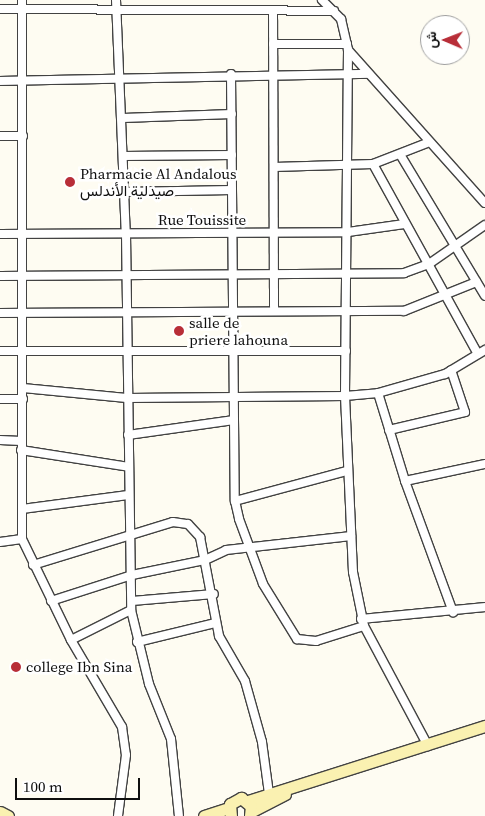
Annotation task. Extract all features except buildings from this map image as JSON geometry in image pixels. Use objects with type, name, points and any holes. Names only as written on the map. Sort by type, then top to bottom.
[{"type":"main road","points":[[250,809],[288,792],[485,726]]},
{"type":"main road","points":[[250,809],[269,794],[288,792]]},
{"type":"main road","points":[[204,816],[230,812],[236,799],[250,809]]},
{"type":"main road","points":[[0,812],[8,816]]},
{"type":"street","points":[[22,0],[24,234],[24,351],[21,441],[22,539],[32,565],[71,640],[106,693],[126,739],[118,816]]},
{"type":"street","points":[[116,0],[122,77],[126,234],[131,610],[138,642],[172,739],[179,816]]},
{"type":"street","points":[[322,0],[342,19],[347,47],[346,471],[351,536],[362,622],[428,746]]},
{"type":"street","points":[[0,9],[22,11],[334,11]]},
{"type":"street","points":[[273,10],[274,311]]},
{"type":"street","points":[[273,44],[347,47],[427,143],[485,203]]},
{"type":"street","points":[[0,81],[231,74],[368,74]]},
{"type":"street","points":[[231,74],[235,501],[249,546],[274,608],[297,638],[316,641],[362,622],[485,607]]},
{"type":"street","points":[[123,118],[232,114]]},
{"type":"street","points":[[0,136],[23,136]]},
{"type":"street","points":[[274,167],[373,164],[401,156],[427,143]]},
{"type":"street","points":[[123,156],[232,154]]},
{"type":"street","points":[[401,156],[454,248],[485,296]]},
{"type":"street","points":[[23,388],[127,398],[378,394],[451,370],[482,352],[446,297],[429,264],[404,224],[373,164]]},
{"type":"street","points":[[124,192],[232,190]]},
{"type":"street","name":"Rue Touissite","points":[[0,234],[348,232],[404,224]]},
{"type":"street","points":[[0,276],[346,275],[404,273],[429,264],[485,225]]},
{"type":"street","points":[[0,313],[404,311],[446,297],[476,282]]},
{"type":"street","points":[[0,351],[346,351]]},
{"type":"street","points":[[389,430],[464,412],[451,370]]},
{"type":"street","points":[[378,394],[404,481],[453,612]]},
{"type":"street","points":[[0,399],[23,399]]},
{"type":"street","points":[[128,435],[234,420]]},
{"type":"street","points":[[0,440],[21,441]]},
{"type":"street","points":[[21,450],[129,467]]},
{"type":"street","points":[[404,481],[485,464]]},
{"type":"street","points":[[235,501],[346,471]]},
{"type":"street","points":[[22,509],[128,495]]},
{"type":"street","points":[[32,565],[173,522],[188,524],[200,537],[214,594],[215,623],[226,653],[245,681],[262,742],[269,794]]},
{"type":"street","points":[[51,601],[132,575],[205,560],[249,546],[351,536]]},
{"type":"street","points":[[0,542],[22,539]]},
{"type":"street","points":[[132,601],[214,594]]},
{"type":"street","points":[[71,640],[131,610]]},
{"type":"street","points":[[138,642],[215,623]]},
{"type":"place","name":"Pharmacie Al Andalous صيدلية الأندلس","points":[[70,182]]},
{"type":"place","name":"salle de priere lahouna","points":[[179,331]]},
{"type":"place","name":"college Ibn Sina","points":[[16,667]]}]
